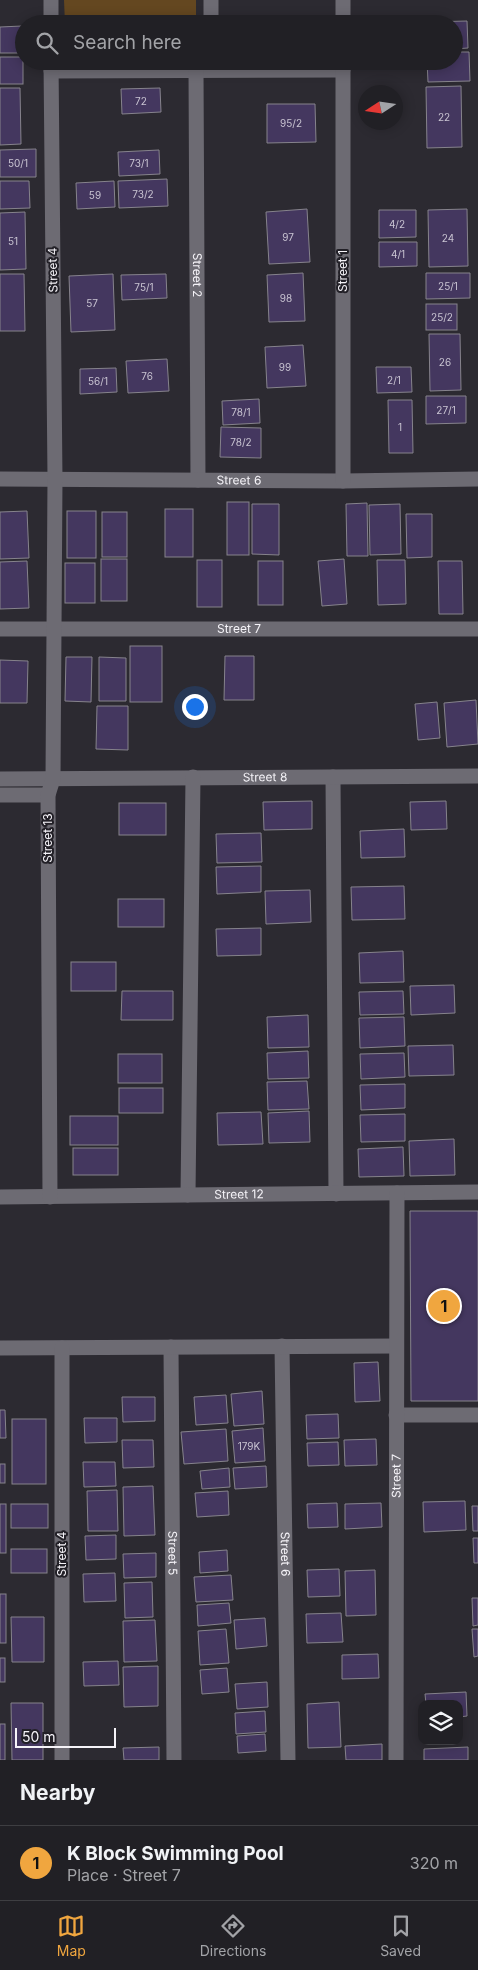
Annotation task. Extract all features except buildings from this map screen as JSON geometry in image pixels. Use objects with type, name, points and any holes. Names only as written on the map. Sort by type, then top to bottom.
[{"type":"street","points":[[51,0],[51,15]]},
{"type":"street","points":[[210,0],[211,15]]},
{"type":"street","points":[[343,0],[343,15]]},
{"type":"street","name":"Street 4","points":[[51,70],[55,479]]},
{"type":"street","points":[[167,70],[199,70]]},
{"type":"street","name":"Street 1","points":[[343,70],[343,481]]},
{"type":"street","name":"Street 2","points":[[196,71],[198,480]]},
{"type":"street","name":"Street 6","points":[[0,479],[343,481],[478,479]]},
{"type":"street","name":"Street 13","points":[[50,1197],[48,795],[53,779],[55,479]]},
{"type":"street","name":"Street 7","points":[[0,629],[478,629]]},
{"type":"street","name":"Street 8","points":[[0,779],[478,776]]},
{"type":"street","points":[[188,1196],[193,777]]},
{"type":"street","points":[[333,777],[336,1194]]},
{"type":"street","points":[[0,795],[48,795]]},
{"type":"street","name":"Street 12","points":[[0,1197],[478,1192]]},
{"type":"street","name":"Street 7","points":[[396,1760],[397,1193]]},
{"type":"street","name":"Street 6","points":[[282,1346],[288,1760]]},
{"type":"street","points":[[0,1348],[396,1346]]},
{"type":"street","name":"Street 5","points":[[171,1347],[174,1760]]},
{"type":"street","name":"Street 4","points":[[62,1348],[62,1760]]},
{"type":"street","points":[[396,1415],[478,1415]]},
{"type":"shaded area","points":[[64,0],[196,0],[196,15],[65,15]]},
{"type":"place","name":"K Block Swimming Pool","points":[[444,1306]]}]
